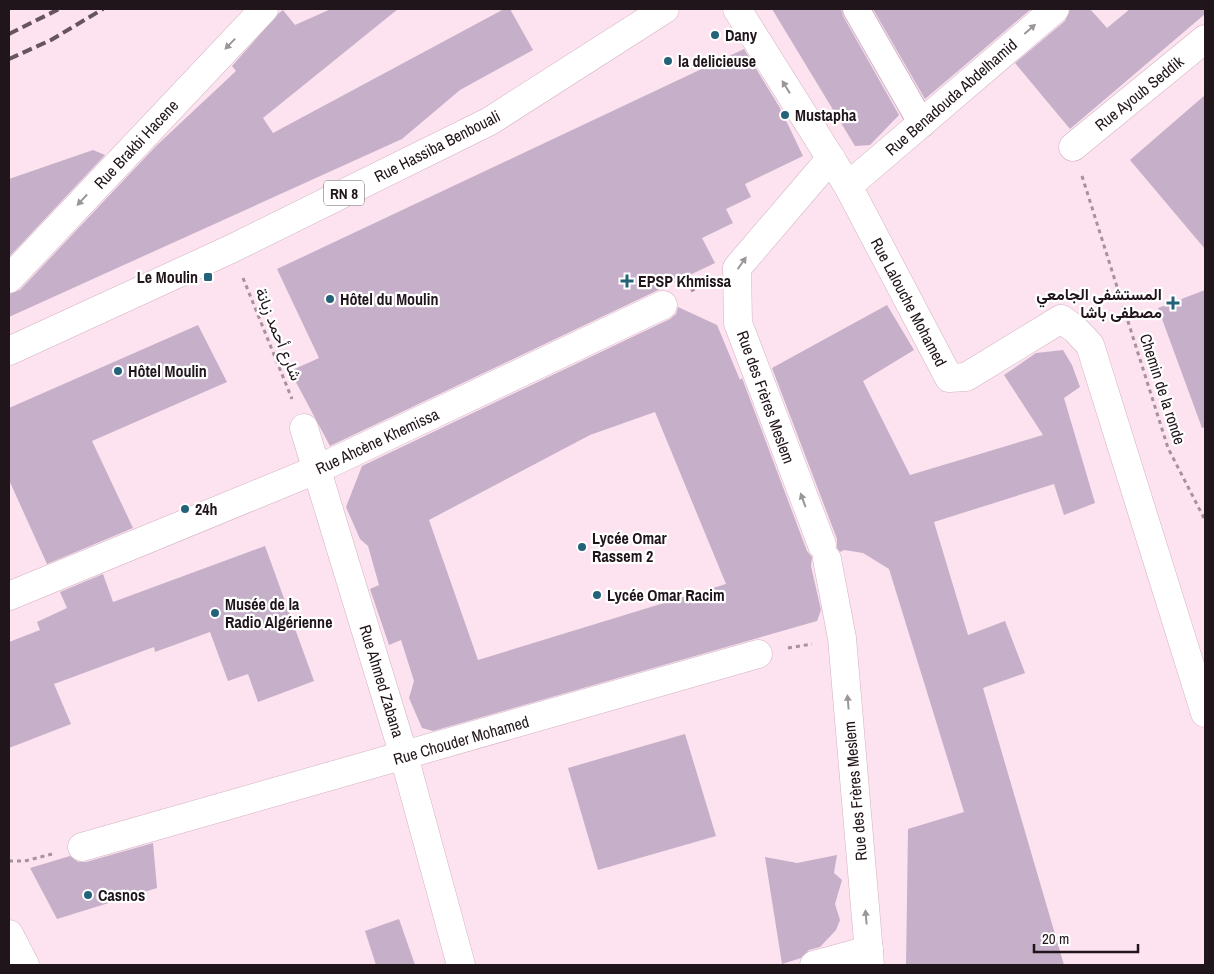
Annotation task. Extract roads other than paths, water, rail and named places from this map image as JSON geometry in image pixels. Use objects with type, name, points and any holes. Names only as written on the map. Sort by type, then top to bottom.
[{"type":"street","name":"Rue Brakbi Hacene","points":[[9,278],[264,9]]},
{"type":"street","name":"Rue Hassiba Benbouali","points":[[9,351],[231,250],[490,121],[665,9]]},
{"type":"street","name":"Rue Lalouche Mohamed","points":[[737,9],[848,186],[949,378],[966,377],[1061,319],[1090,345],[1205,713]]},
{"type":"street","points":[[856,9],[922,124]]},
{"type":"street","name":"Rue Benadouda Abdelhamid","points":[[848,186],[1055,9]]},
{"type":"street","name":"Rue Ayoub Seddik","points":[[1073,147],[1205,39]]},
{"type":"street","name":"Rue des Frères Meslem","points":[[831,158],[737,268],[738,323],[824,552],[842,638],[870,958]]},
{"type":"street","name":"Rue Ahcène Khemissa","points":[[9,596],[318,469],[663,305]]},
{"type":"street","name":"Rue Ahmed Zabana","points":[[304,428],[404,756],[461,965]]},
{"type":"street","name":"Rue Chouder Mohamed","points":[[82,847],[758,654]]},
{"type":"street","points":[[9,934],[25,965]]},
{"type":"street","points":[[814,965],[870,958]]},
{"type":"railway","points":[[9,34],[59,9]]},
{"type":"railway","points":[[9,59],[51,40],[103,9]]},
{"type":"place","name":"Dany","points":[[715,35]]},
{"type":"place","name":"la delicieuse","points":[[668,61]]},
{"type":"place","name":"Mustapha","points":[[785,115]]},
{"type":"place","name":"Le Moulin","points":[[208,277]]},
{"type":"place","name":"EPSP Khmissa","points":[[627,281]]},
{"type":"place","name":"Hôtel du Moulin","points":[[330,299]]},
{"type":"place","name":"المستشفى الجامعي مصطفى باشا","points":[[1173,303]]},
{"type":"place","name":"Hôtel Moulin","points":[[118,371]]},
{"type":"place","name":"24h","points":[[185,509]]},
{"type":"place","name":"Lycée Omar Rassem 2","points":[[582,547]]},
{"type":"place","name":"Lycée Omar Racim","points":[[597,595]]},
{"type":"place","name":"Musée de la Radio Algérienne","points":[[215,613]]},
{"type":"place","name":"Casnos","points":[[88,895]]}]
